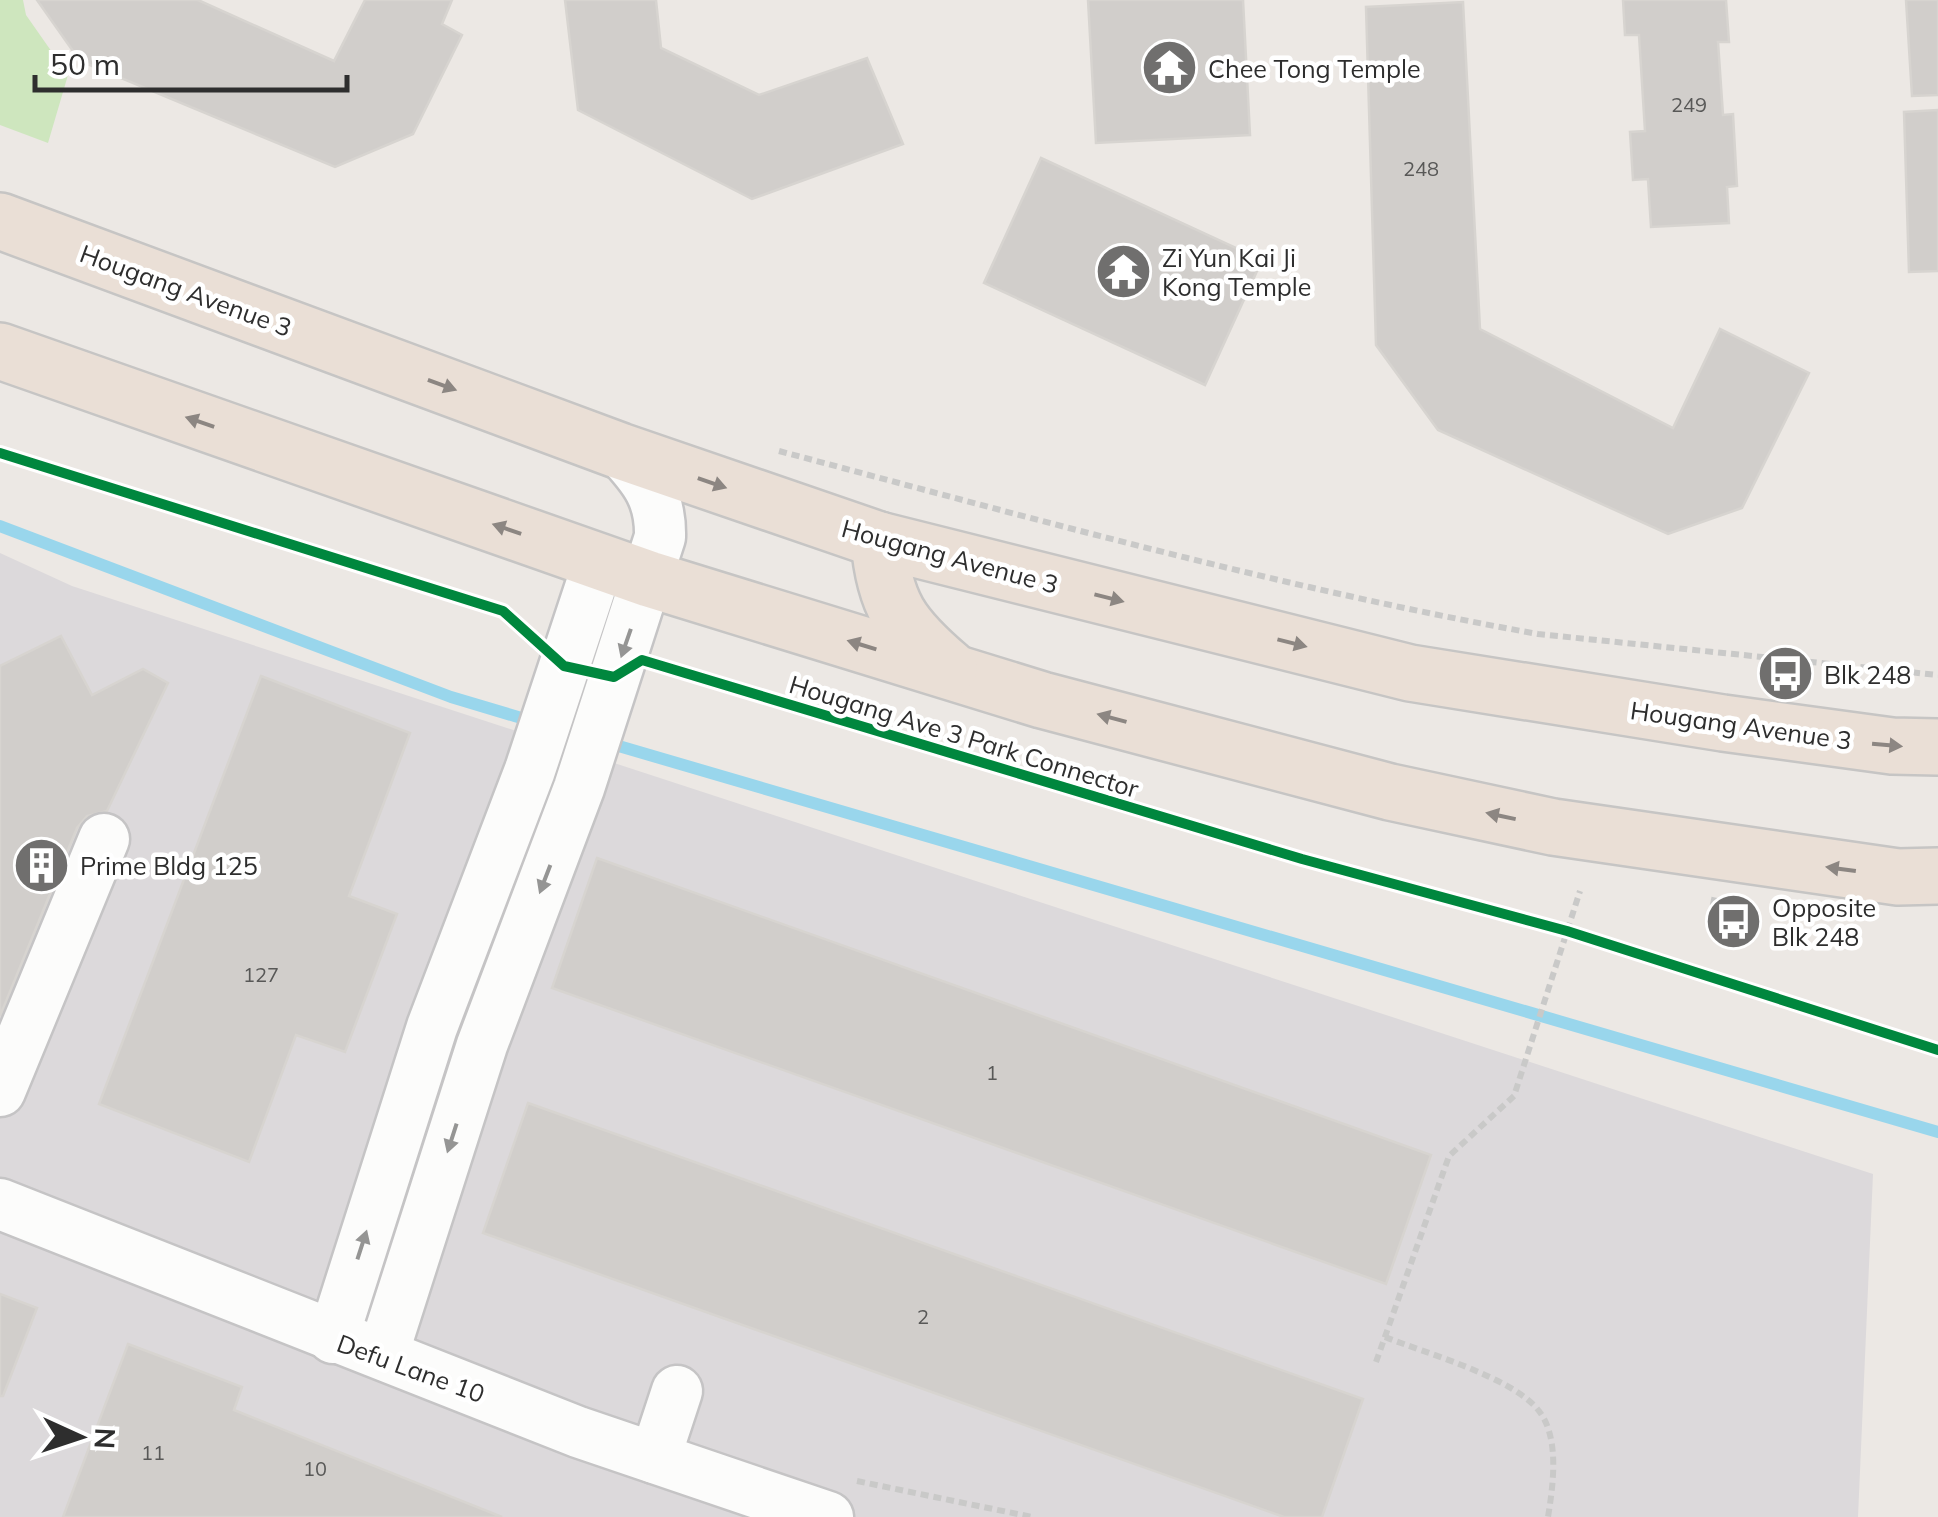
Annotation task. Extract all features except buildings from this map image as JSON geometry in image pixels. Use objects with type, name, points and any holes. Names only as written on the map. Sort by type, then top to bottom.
[{"type":"highway","name":"Hougang Avenue 3","points":[[0,221],[620,451],[879,540],[1410,673],[1817,736],[1892,746],[1938,746]]},
{"type":"highway","points":[[0,351],[624,570],[956,674],[1390,792],[1553,827],[1898,877],[1938,876]]},
{"type":"highway","points":[[879,540],[890,605],[914,638],[956,674]]},
{"type":"lane","points":[[333,1338],[432,1027],[556,692],[624,570],[660,537],[660,511],[650,483],[620,451]]},
{"type":"lane","points":[[383,1354],[482,1045],[580,788],[606,708],[624,570]]},
{"type":"lane","points":[[0,1091],[104,839]]},
{"type":"lane","name":"Defu Lane 10","points":[[0,1204],[333,1338],[654,1458],[828,1517]]},
{"type":"lane","points":[[654,1458],[678,1392]]},
{"type":"path","points":[[778,450],[1222,569],[1482,624],[1538,634],[1938,675]]},
{"type":"path","points":[[1376,1362],[1449,1156],[1514,1096],[1580,891]]},
{"type":"path","points":[[1548,926],[1586,937]]},
{"type":"path","points":[[1385,1337],[1505,1385],[1538,1409],[1548,1430],[1554,1482],[1548,1517]]},
{"type":"shaded area","points":[[0,553],[72,586],[1873,1174],[1858,1517],[0,1517]]},
{"type":"green space","points":[[0,0],[23,0],[26,15],[68,75],[48,143],[0,125]]},
{"type":"waterway","points":[[0,526],[451,697],[538,723]]},
{"type":"waterway","points":[[605,742],[1938,1132]]},
{"type":"cycle path","name":"Hougang Ave 3 Park Connector","points":[[0,453],[503,611],[564,666],[614,677],[642,660],[1302,859],[1567,931],[1938,1050]]},
{"type":"place","name":"Chee Tong Temple","points":[[1169,68]]},
{"type":"place","name":"Zi Yun Kai Ji Kong Temple","points":[[1123,271]]},
{"type":"place","name":"Blk 248","points":[[1785,674]]},
{"type":"place","name":"Prime Bldg 125","points":[[41,865]]},
{"type":"place","name":"Opposite Blk 248","points":[[1733,921]]}]
